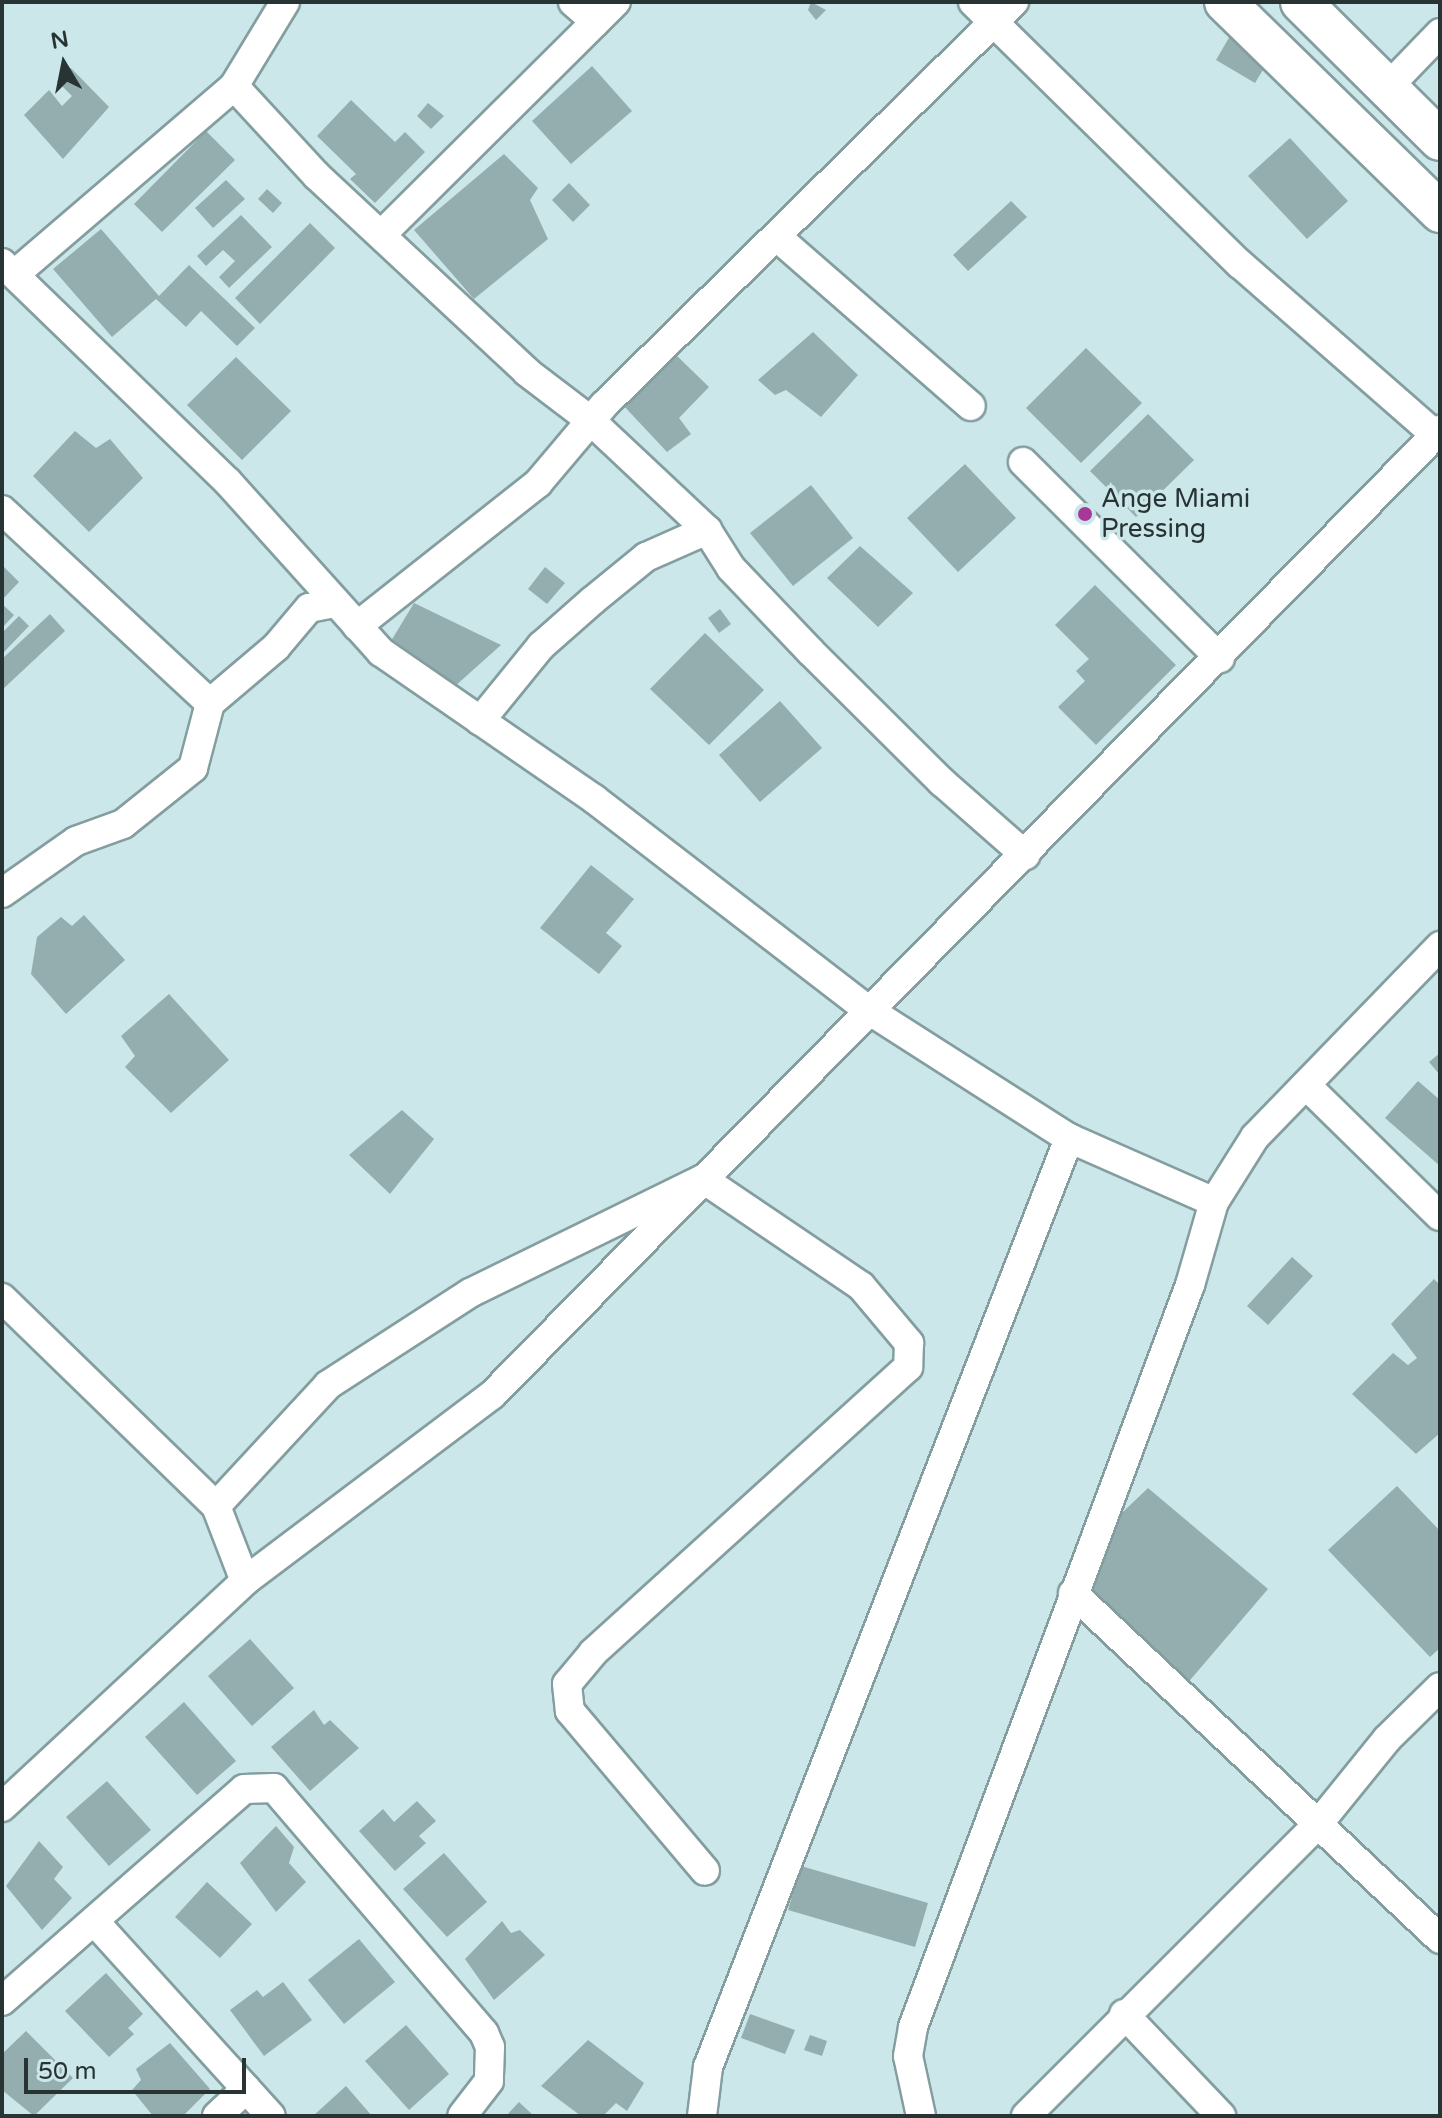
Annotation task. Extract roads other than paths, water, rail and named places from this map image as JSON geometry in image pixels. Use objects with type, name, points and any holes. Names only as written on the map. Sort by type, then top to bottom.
[{"type":"main road","points":[[1225,2],[1440,212]]},
{"type":"main road","points":[[1301,2],[1440,140]]},
{"type":"street","points":[[285,2],[234,86],[8,269],[228,482],[381,652],[594,799],[867,1009],[1069,1138],[1214,1202]]},
{"type":"street","points":[[381,235],[606,12],[573,2]]},
{"type":"street","points":[[357,626],[538,483],[590,420],[777,237],[983,12],[1014,2]]},
{"type":"street","points":[[2,1807],[245,1581],[492,1395],[867,1009],[1220,658],[1437,433],[1240,264],[983,12]]},
{"type":"street","points":[[1386,89],[1440,33]]},
{"type":"street","points":[[234,86],[316,175],[527,372],[590,420],[707,530],[731,568],[832,673],[1025,855]]},
{"type":"street","points":[[777,237],[971,406]]},
{"type":"street","points":[[1023,462],[1220,658]]},
{"type":"street","points":[[2,510],[210,703]]},
{"type":"street","points":[[480,721],[541,646],[592,601],[646,557],[707,530]]},
{"type":"street","points":[[3,892],[56,852],[123,824],[193,768],[210,703],[276,647],[309,608],[335,603]]},
{"type":"street","points":[[921,2116],[908,2056],[913,2027],[1190,1285],[1214,1202],[1255,1137],[1440,946]]},
{"type":"street","points":[[1306,1085],[1440,1216]]},
{"type":"street","points":[[702,2116],[708,2067],[1069,1138]]},
{"type":"street","points":[[216,1506],[328,1385],[470,1293],[703,1179]]},
{"type":"street","points":[[703,1179],[861,1286],[909,1343],[908,1367],[593,1653],[567,1684],[570,1711],[705,1871]]},
{"type":"street","points":[[2,1298],[216,1506],[245,1581]]},
{"type":"street","points":[[1073,1593],[1440,1939]]},
{"type":"street","points":[[1026,2116],[1124,2014],[1319,1823],[1387,1739],[1440,1687]]},
{"type":"street","points":[[2,2001],[244,1789],[274,1788],[484,2033],[490,2047],[489,2081],[462,2116]]},
{"type":"street","points":[[94,1921],[271,2116]]},
{"type":"street","points":[[1124,2014],[1221,2116]]},
{"type":"street","points":[[217,2116],[246,2089]]},
{"type":"place","name":"Ange Miami Pressing","points":[[1085,514]]}]
